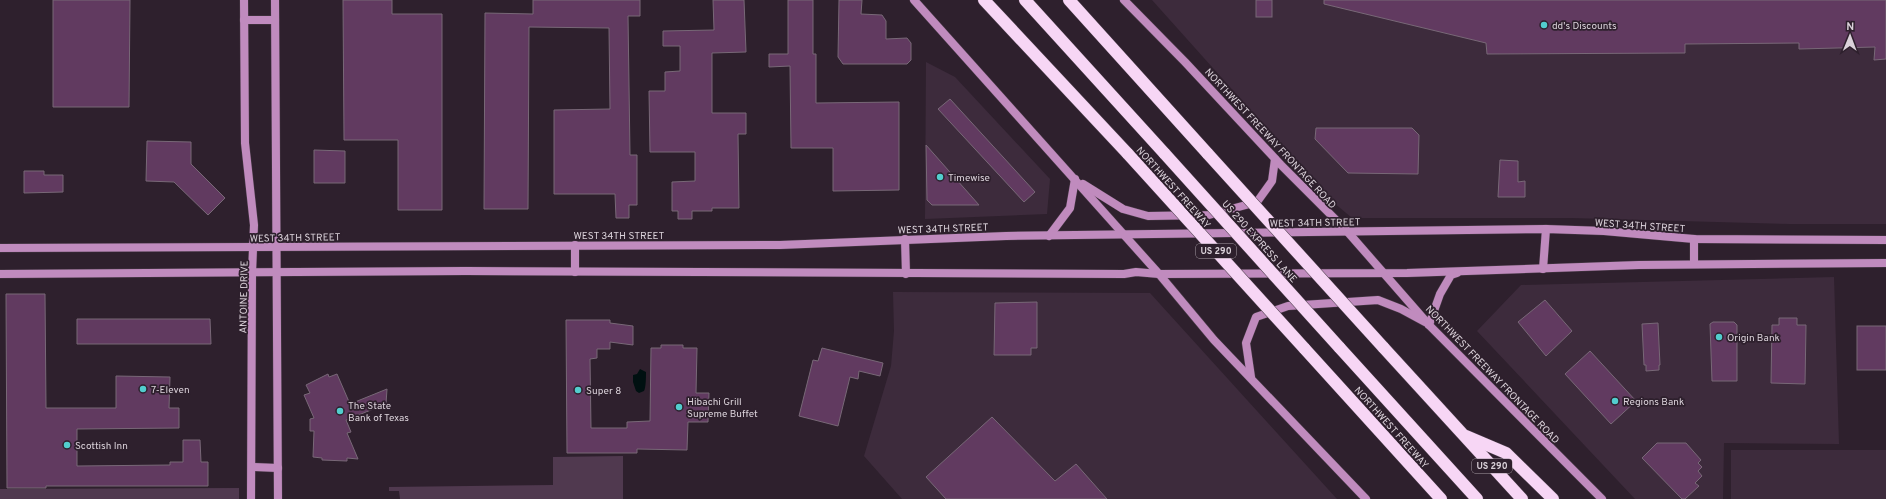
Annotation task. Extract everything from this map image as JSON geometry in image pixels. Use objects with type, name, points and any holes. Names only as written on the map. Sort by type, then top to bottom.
[{"type":"highway","name":"NORTHWEST FREEWAY","points":[[984,0],[1128,154],[1441,499]]},
{"type":"highway","name":"US 290 EXPRESS LANE","points":[[1025,0],[1477,499]]},
{"type":"highway","name":"US 290","points":[[1069,0],[1522,499]]},
{"type":"highway","points":[[1462,434],[1506,453],[1553,499]]},
{"type":"main road","name":"ANTOINE DRIVE","points":[[244,0],[245,143],[255,248],[252,273],[252,467],[250,499]]},
{"type":"main road","points":[[275,0],[278,499]]},
{"type":"main road","points":[[914,0],[1159,274],[1214,340],[1366,499]]},
{"type":"main road","name":"NORTHWEST FREEWAY FRONTAGE ROAD","points":[[1124,0],[1185,62],[1275,159],[1346,230],[1430,325],[1602,499]]},
{"type":"main road","points":[[244,20],[275,20]]},
{"type":"main road","points":[[1075,179],[1122,209],[1148,216],[1209,215],[1257,202],[1272,181],[1275,159]]},
{"type":"main road","points":[[1049,236],[1070,208],[1075,179]]},
{"type":"main road","points":[[1543,269],[1546,229]]},
{"type":"main road","name":"WEST 34TH STREET","points":[[0,248],[277,248],[829,244],[904,239],[1346,230],[1467,231],[1546,229],[1604,231],[1694,239],[1886,240]]},
{"type":"main road","points":[[904,239],[906,274]]},
{"type":"main road","points":[[1694,239],[1694,264]]},
{"type":"main road","points":[[575,245],[575,272]]},
{"type":"main road","points":[[0,274],[575,272],[906,274],[1124,274],[1136,272],[1159,274],[1385,273],[1694,264],[1886,263]]},
{"type":"main road","points":[[1251,377],[1246,343],[1256,317],[1288,306],[1378,300],[1401,309],[1430,325],[1440,294],[1451,275],[1463,271]]},
{"type":"main road","points":[[252,467],[278,468]]},
{"type":"shaded area","points":[[1152,0],[1886,0],[1886,224],[1791,224],[1571,218],[1352,218],[1333,202]]},
{"type":"shaded area","points":[[926,62],[955,77],[1050,179],[1047,214],[925,219]]},
{"type":"shaded area","points":[[1834,277],[1839,444],[1724,443],[1723,499],[1635,499],[1477,331],[1521,285]]},
{"type":"shaded area","points":[[893,292],[1150,293],[1337,499],[902,499],[864,456],[891,366],[894,331]]},
{"type":"shaded area","points":[[640,369],[646,372],[646,379],[644,391],[639,393],[636,391],[633,382],[633,375],[637,374]]},
{"type":"shaded area","points":[[1731,450],[1886,450],[1886,499],[1731,499]]},
{"type":"shaded area","points":[[623,456],[623,499],[400,499],[399,491],[389,491],[389,487],[553,485],[553,457]]},
{"type":"shaded area","points":[[239,488],[239,499],[0,499],[0,489]]},
{"type":"building","points":[[53,0],[130,0],[129,107],[53,107]]},
{"type":"building","points":[[343,0],[392,0],[392,14],[442,14],[442,210],[398,210],[398,140],[344,140]]},
{"type":"building","points":[[533,0],[640,0],[640,16],[628,16],[630,155],[637,155],[637,205],[629,205],[629,218],[616,218],[615,194],[554,194],[554,110],[610,109],[609,28],[529,27],[528,209],[484,209],[485,13],[533,14]]},
{"type":"building","points":[[713,0],[744,0],[746,52],[712,53],[712,113],[746,113],[746,134],[738,134],[739,208],[712,208],[712,211],[692,211],[692,219],[678,219],[678,211],[672,211],[672,182],[695,181],[695,152],[650,152],[649,91],[665,91],[665,72],[680,71],[680,46],[663,46],[663,31],[714,30]]},
{"type":"building","points":[[788,0],[813,0],[813,54],[816,54],[816,103],[899,102],[899,190],[833,191],[833,148],[791,148],[790,66],[769,67],[769,54],[788,54]]},
{"type":"building","points":[[839,0],[862,0],[861,14],[882,15],[886,21],[886,39],[907,38],[911,43],[911,60],[907,64],[843,64],[838,57]]},
{"type":"building","points":[[1256,0],[1272,0],[1272,17],[1256,17]]},
{"type":"building","points":[[1324,0],[1886,0],[1886,59],[1874,60],[1875,47],[1799,49],[1799,43],[1685,44],[1685,53],[1487,54],[1486,43],[1324,4]]},
{"type":"building","points":[[950,99],[1035,192],[1024,202],[938,109]]},
{"type":"building","points":[[1316,128],[1412,128],[1419,135],[1418,174],[1348,173],[1315,139]]},
{"type":"building","points":[[147,141],[191,142],[191,164],[225,198],[208,215],[174,182],[146,181]]},
{"type":"building","name":"Timewise","points":[[926,145],[979,205],[932,205],[927,200]]},
{"type":"building","points":[[314,150],[345,151],[345,183],[314,183]]},
{"type":"building","points":[[1500,160],[1518,161],[1518,182],[1525,181],[1525,197],[1498,197]]},
{"type":"building","points":[[24,171],[44,171],[44,175],[63,175],[63,192],[24,193]]},
{"type":"building","points":[[6,294],[45,294],[46,408],[116,408],[116,376],[170,377],[169,408],[179,408],[179,428],[77,429],[77,466],[170,465],[170,462],[183,462],[183,440],[200,440],[201,462],[208,462],[208,486],[46,486],[46,488],[7,488]]},
{"type":"building","points":[[1545,300],[1572,331],[1546,356],[1518,322]]},
{"type":"building","points":[[1037,302],[1037,348],[1031,348],[1031,355],[994,355],[995,303]]},
{"type":"building","points":[[1779,318],[1797,318],[1797,325],[1806,325],[1805,384],[1771,383],[1772,325],[1779,325]]},
{"type":"building","points":[[77,319],[210,319],[211,344],[77,344]]},
{"type":"building","points":[[566,320],[610,320],[610,323],[633,326],[633,345],[610,342],[610,349],[597,349],[597,358],[590,359],[591,428],[627,428],[627,422],[650,421],[651,348],[661,348],[661,345],[683,345],[683,348],[697,348],[696,393],[709,393],[708,422],[688,422],[687,450],[637,449],[637,453],[567,453]]},
{"type":"building","points":[[1713,322],[1734,322],[1737,325],[1737,381],[1712,381],[1710,324]]},
{"type":"building","points":[[1658,323],[1659,370],[1646,371],[1646,365],[1644,365],[1642,324]]},
{"type":"building","points":[[1857,326],[1886,326],[1886,370],[1857,370]]},
{"type":"building","points":[[822,348],[883,363],[880,376],[859,371],[858,379],[850,377],[838,426],[799,416],[813,360],[818,361]]},
{"type":"building","points":[[1590,351],[1636,401],[1611,424],[1565,374]]},
{"type":"building","name":"The State Bank of Texas","points":[[328,374],[329,377],[337,374],[350,404],[387,389],[386,404],[346,420],[351,432],[347,433],[358,459],[347,458],[347,461],[322,460],[322,458],[313,457],[314,431],[310,431],[310,419],[314,418],[304,395],[310,393],[306,385]]},
{"type":"building","points":[[992,417],[1055,481],[1076,464],[1107,499],[946,499],[926,477]]},
{"type":"building","points":[[1657,443],[1686,443],[1701,460],[1698,463],[1702,467],[1698,471],[1702,476],[1695,483],[1699,486],[1685,499],[1682,499],[1642,458]]},
{"type":"place","name":"dd's Discounts","points":[[1544,25]]},
{"type":"place","name":"Timewise","points":[[940,177]]},
{"type":"place","name":"Origin Bank","points":[[1719,337]]},
{"type":"place","name":"7-Eleven","points":[[143,389]]},
{"type":"place","name":"Super 8","points":[[578,390]]},
{"type":"place","name":"Regions Bank","points":[[1615,401]]},
{"type":"place","name":"Hibachi Grill Supreme Buffet","points":[[679,407]]},
{"type":"place","name":"The State Bank of Texas","points":[[340,411]]},
{"type":"place","name":"Scottish Inn","points":[[67,445]]}]
